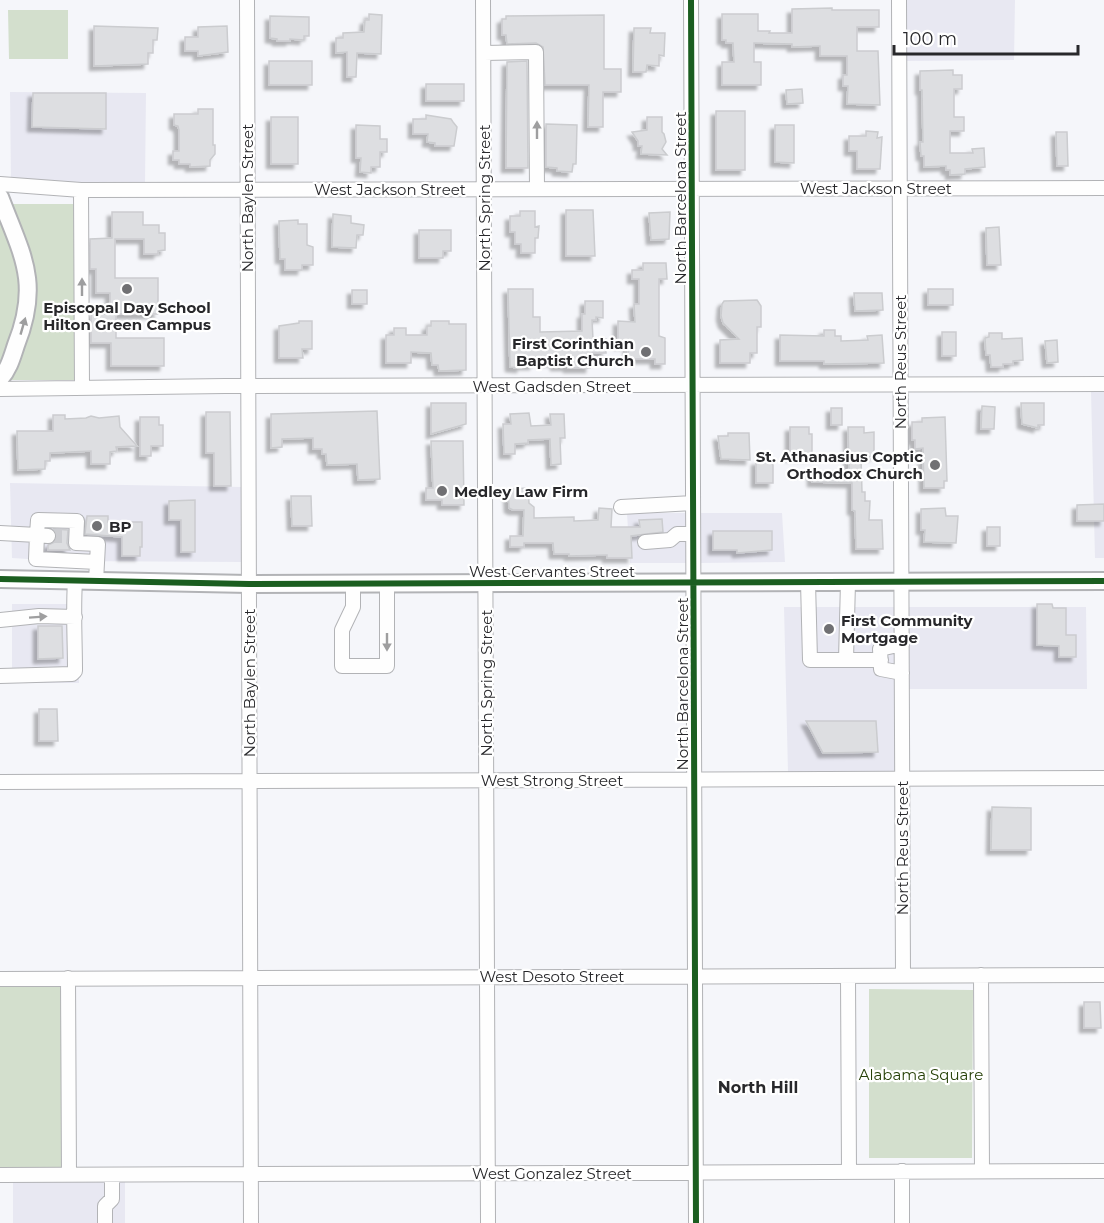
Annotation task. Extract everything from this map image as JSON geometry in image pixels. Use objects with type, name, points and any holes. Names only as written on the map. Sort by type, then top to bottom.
[{"type":"main road","points":[[0,196],[24,256],[28,287],[27,312],[21,332],[6,372],[0,379]]},
{"type":"main road","name":"West Cervantes Street","points":[[0,579],[249,584],[1104,581]]},
{"type":"street","name":"North Baylen Street","points":[[247,0],[251,1223]]},
{"type":"street","name":"North Spring Street","points":[[483,0],[488,1223]]},
{"type":"street","name":"North Barcelona Street","points":[[691,0],[696,1223]]},
{"type":"street","name":"North Reus Street","points":[[899,0],[903,975]]},
{"type":"street","points":[[483,53],[536,52],[537,189]]},
{"type":"street","name":"West Jackson Street","points":[[0,184],[81,190],[1104,188]]},
{"type":"street","points":[[81,190],[82,388]]},
{"type":"street","name":"West Gadsden Street","points":[[0,389],[1104,384]]},
{"type":"street","points":[[621,507],[693,503]]},
{"type":"street","points":[[36,580],[36,559],[42,535],[38,520],[77,521],[73,536],[76,543],[98,544],[96,581]]},
{"type":"street","points":[[0,533],[42,535]]},
{"type":"street","points":[[645,542],[670,540],[677,534],[693,534]]},
{"type":"street","points":[[36,559],[97,562]]},
{"type":"street","points":[[0,676],[72,674],[75,671],[73,605],[75,581]]},
{"type":"street","points":[[808,582],[810,660],[881,660]]},
{"type":"street","points":[[846,660],[848,582]]},
{"type":"street","points":[[353,584],[353,607],[342,630],[342,666],[387,666],[387,584]]},
{"type":"street","points":[[0,620],[39,616],[75,617]]},
{"type":"street","points":[[902,644],[880,649],[881,669],[902,673]]},
{"type":"street","name":"West Strong Street","points":[[0,782],[1104,778]]},
{"type":"street","points":[[981,975],[982,1171]]},
{"type":"street","name":"West Desoto Street","points":[[0,979],[1104,975]]},
{"type":"street","points":[[848,976],[849,1172]]},
{"type":"street","points":[[68,978],[69,1175]]},
{"type":"street","points":[[902,1171],[903,1223]]},
{"type":"street","name":"West Gonzalez Street","points":[[0,1175],[1104,1171]]},
{"type":"street","points":[[105,1223],[105,1206],[112,1199],[112,1175]]},
{"type":"shaded area","points":[[905,0],[1015,0],[1014,60],[906,61]]},
{"type":"shaded area","points":[[10,92],[146,93],[145,183],[11,183]]},
{"type":"shaded area","points":[[1091,391],[1104,391],[1104,558],[1095,558]]},
{"type":"shaded area","points":[[10,483],[242,487],[243,562],[60,561],[12,558]]},
{"type":"shaded area","points":[[627,513],[687,513],[687,563],[630,563]]},
{"type":"shaded area","points":[[700,513],[782,513],[785,562],[700,563]]},
{"type":"shaded area","points":[[12,604],[79,604],[79,683],[12,683]]},
{"type":"shaded area","points":[[784,607],[895,607],[896,771],[788,772]]},
{"type":"shaded area","points":[[908,607],[1086,607],[1087,689],[908,689]]},
{"type":"shaded area","points":[[13,1182],[125,1182],[125,1223],[13,1223]]},
{"type":"green space","points":[[8,10],[68,10],[68,59],[9,59]]},
{"type":"green space","points":[[0,204],[75,204],[76,380],[0,380]]},
{"type":"green space","points":[[68,978],[69,1175],[0,1175],[0,979]]},
{"type":"green space","name":"Alabama Square","points":[[869,989],[973,990],[972,1158],[869,1158]]},
{"type":"building","points":[[832,8],[832,10],[879,10],[879,27],[857,27],[857,51],[878,51],[880,105],[847,104],[848,86],[843,86],[843,75],[847,75],[847,56],[820,56],[820,46],[792,47],[792,44],[754,43],[754,62],[761,62],[761,85],[722,85],[722,62],[734,62],[733,43],[726,43],[726,40],[722,40],[722,14],[758,14],[758,31],[792,33],[792,9]]},
{"type":"building","points":[[369,14],[382,15],[381,54],[357,53],[356,77],[347,77],[347,52],[336,53],[336,38],[343,38],[343,33],[364,32],[365,20],[369,20]]},
{"type":"building","points":[[604,15],[604,69],[621,69],[621,92],[603,92],[603,127],[588,127],[589,85],[545,85],[543,47],[536,43],[507,44],[506,35],[502,35],[502,19],[506,19],[506,16]]},
{"type":"building","points":[[270,16],[309,17],[309,36],[304,36],[304,40],[290,39],[290,41],[277,41],[277,39],[270,38]]},
{"type":"building","points":[[94,26],[158,28],[157,40],[153,40],[153,53],[148,53],[148,64],[94,66]]},
{"type":"building","points":[[227,26],[228,52],[198,56],[198,51],[185,51],[185,37],[198,37],[198,27]]},
{"type":"building","points":[[634,28],[651,28],[650,33],[665,33],[664,56],[659,55],[659,66],[647,65],[646,72],[633,72]]},
{"type":"building","points":[[269,61],[312,61],[312,85],[269,85]]},
{"type":"building","points":[[527,61],[528,168],[506,168],[507,62]]},
{"type":"building","points":[[953,70],[953,75],[962,75],[962,89],[954,89],[954,117],[964,117],[964,131],[950,131],[950,153],[973,153],[972,149],[984,148],[985,167],[965,169],[965,174],[950,175],[950,170],[946,170],[946,166],[924,167],[920,142],[923,142],[920,71]]},
{"type":"building","points":[[426,84],[464,84],[464,101],[426,101]]},
{"type":"building","points":[[802,89],[803,103],[787,104],[786,90]]},
{"type":"building","points":[[33,93],[106,93],[106,129],[32,127]]},
{"type":"building","points":[[198,109],[213,109],[215,154],[210,160],[210,166],[190,167],[190,164],[179,164],[179,160],[173,160],[173,151],[179,151],[179,130],[178,126],[174,125],[174,114],[198,114]]},
{"type":"building","points":[[716,111],[745,111],[745,170],[716,170]]},
{"type":"building","points":[[426,115],[451,119],[457,127],[454,146],[435,146],[435,143],[427,142],[428,134],[413,134],[413,119],[426,119]]},
{"type":"building","points":[[271,117],[298,117],[298,164],[271,164]]},
{"type":"building","points":[[647,117],[662,117],[662,132],[666,142],[662,149],[667,155],[641,154],[642,146],[638,146],[638,141],[632,132],[647,130]]},
{"type":"building","points":[[546,124],[577,125],[576,164],[573,164],[572,172],[557,171],[557,168],[546,167]]},
{"type":"building","points":[[356,125],[380,126],[380,139],[387,139],[387,152],[380,152],[380,167],[371,167],[371,173],[360,172],[361,158],[356,158]]},
{"type":"building","points":[[775,125],[794,125],[794,163],[775,162]]},
{"type":"building","points":[[866,131],[878,132],[877,138],[882,137],[880,169],[857,169],[857,151],[849,151],[849,136],[866,136]]},
{"type":"building","points":[[1056,132],[1067,132],[1068,166],[1057,166]]},
{"type":"building","points":[[566,210],[593,210],[595,256],[566,256]]},
{"type":"building","points":[[520,211],[535,211],[535,227],[539,226],[538,238],[535,238],[535,253],[521,253],[521,244],[515,244],[515,232],[510,232],[510,216],[520,216]]},
{"type":"building","name":"Episcopal Day School Hilton Green Campus","points":[[112,212],[143,212],[143,225],[159,225],[159,233],[165,233],[165,250],[158,251],[158,254],[144,254],[144,239],[115,239],[115,278],[158,278],[158,314],[116,314],[116,338],[164,338],[164,366],[111,366],[111,343],[91,343],[91,314],[110,314],[110,293],[96,293],[96,269],[90,269],[90,239],[112,238]]},
{"type":"building","points":[[670,212],[669,239],[651,240],[649,213]]},
{"type":"building","points":[[333,214],[351,216],[351,223],[364,225],[363,235],[357,235],[356,248],[332,247]]},
{"type":"building","points":[[298,220],[298,224],[307,224],[307,245],[313,247],[313,265],[302,265],[302,270],[285,270],[285,259],[280,259],[279,221]]},
{"type":"building","points":[[999,227],[1001,265],[987,265],[986,228]]},
{"type":"building","points":[[419,230],[451,230],[451,251],[443,251],[443,258],[419,258]]},
{"type":"building","points":[[643,263],[666,263],[667,279],[659,279],[659,336],[665,338],[665,364],[655,364],[655,359],[628,359],[628,345],[618,345],[618,321],[635,322],[634,304],[639,304],[639,279],[632,279],[632,270],[643,270]]},
{"type":"building","points":[[508,289],[533,289],[533,317],[540,317],[540,332],[582,331],[585,301],[603,301],[603,318],[596,317],[596,320],[592,320],[593,339],[606,339],[606,353],[590,353],[590,368],[568,368],[568,366],[555,366],[555,362],[534,361],[534,365],[521,365],[521,368],[510,367]]},
{"type":"building","points":[[928,289],[953,289],[953,305],[928,305]]},
{"type":"building","points":[[352,290],[367,290],[367,304],[352,304]]},
{"type":"building","points":[[854,293],[882,293],[883,310],[855,311]]},
{"type":"building","points":[[757,300],[761,306],[761,327],[757,327],[757,353],[750,353],[750,363],[720,363],[720,340],[739,339],[723,323],[722,304],[724,301]]},
{"type":"building","points":[[299,321],[312,321],[312,349],[302,349],[303,358],[279,358],[279,326],[299,323]]},
{"type":"building","points":[[431,321],[466,324],[466,370],[439,371],[438,365],[432,365],[431,353],[411,352],[411,363],[386,363],[386,335],[394,335],[394,328],[406,328],[406,335],[427,335],[427,326],[431,326]]},
{"type":"building","points":[[824,330],[835,330],[835,336],[841,336],[841,341],[868,340],[867,336],[882,335],[884,363],[824,364],[824,361],[780,361],[780,335],[824,336]]},
{"type":"building","points":[[942,332],[956,332],[956,356],[942,356]]},
{"type":"building","points":[[989,333],[1002,333],[1002,339],[1022,338],[1023,360],[1013,361],[1013,364],[1003,364],[1003,367],[991,367],[990,355],[986,355],[985,338],[989,337]]},
{"type":"building","points":[[1057,340],[1058,362],[1047,363],[1045,341]]},
{"type":"building","points":[[431,403],[466,403],[466,424],[431,434]]},
{"type":"building","points":[[1021,403],[1044,403],[1044,425],[1038,425],[1038,428],[1022,424]]},
{"type":"building","points":[[982,406],[995,407],[994,429],[981,429]]},
{"type":"building","points":[[831,408],[842,408],[842,425],[831,425]]},
{"type":"building","points":[[377,411],[380,479],[358,480],[357,464],[327,465],[326,454],[322,454],[322,449],[313,449],[313,438],[282,439],[282,447],[271,448],[271,414]]},
{"type":"building","points":[[206,412],[230,412],[231,486],[214,486],[214,453],[206,453]]},
{"type":"building","points":[[529,413],[531,426],[551,425],[550,414],[564,414],[565,438],[560,438],[561,464],[551,465],[550,439],[528,440],[528,443],[515,444],[515,454],[504,454],[503,424],[511,424],[510,414]]},
{"type":"building","points":[[53,415],[65,415],[65,419],[119,416],[120,427],[137,446],[116,447],[117,451],[110,452],[110,464],[91,464],[91,451],[50,453],[50,461],[45,461],[45,469],[18,470],[17,431],[53,431]]},
{"type":"building","points":[[140,417],[159,417],[159,425],[163,425],[163,446],[151,446],[151,456],[140,456]]},
{"type":"building","name":"St. Athanasius Coptic Orthodox Church","points":[[945,417],[947,481],[944,481],[944,488],[924,488],[923,448],[915,449],[915,440],[912,440],[912,422],[922,422],[922,418]]},
{"type":"building","points":[[790,427],[809,427],[809,434],[812,434],[812,457],[790,457]]},
{"type":"building","points":[[848,427],[864,427],[864,433],[874,432],[874,456],[861,457],[862,492],[865,492],[865,501],[870,501],[869,520],[882,520],[883,549],[856,549],[852,483],[812,482],[812,471],[849,471]]},
{"type":"building","points":[[728,433],[749,433],[750,460],[721,459],[718,436],[728,436]]},
{"type":"building","points":[[431,441],[463,441],[464,505],[442,505],[442,500],[426,500],[426,488],[433,488]]},
{"type":"building","points":[[756,461],[773,461],[773,483],[756,483]]},
{"type":"building","points":[[528,488],[529,503],[534,507],[534,518],[574,517],[574,521],[598,520],[599,508],[612,509],[611,527],[640,527],[639,520],[662,519],[663,532],[631,536],[632,558],[554,554],[553,543],[524,543],[524,547],[510,547],[510,536],[523,536],[524,510],[509,508],[508,489]]},
{"type":"building","points":[[291,496],[311,496],[312,526],[292,526]]},
{"type":"building","points":[[195,500],[195,552],[181,552],[181,520],[169,520],[169,501]]},
{"type":"building","points":[[1104,504],[1104,521],[1077,521],[1077,505]]},
{"type":"building","points":[[945,508],[946,516],[958,516],[956,543],[924,542],[925,530],[921,530],[921,509]]},
{"type":"building","points":[[87,516],[108,516],[108,522],[142,522],[140,556],[122,556],[122,537],[85,534]]},
{"type":"building","points":[[987,527],[1000,527],[1000,546],[987,546]]},
{"type":"building","points":[[54,529],[68,530],[67,543],[70,550],[48,550],[48,545],[55,542],[57,537]]},
{"type":"building","points":[[713,531],[772,531],[772,550],[737,553],[737,550],[713,550]]},
{"type":"building","points":[[1037,604],[1052,604],[1053,608],[1066,608],[1066,635],[1076,635],[1076,657],[1059,657],[1059,646],[1037,645]]},
{"type":"building","points":[[38,626],[62,626],[63,658],[38,659]]},
{"type":"building","points":[[39,709],[57,709],[58,741],[39,741]]},
{"type":"building","points":[[806,721],[876,721],[878,752],[823,753]]},
{"type":"building","points":[[992,807],[1031,808],[1031,850],[991,850]]},
{"type":"building","points":[[1084,1002],[1100,1002],[1101,1028],[1084,1028]]},
{"type":"tunnel","points":[[48,536],[70,536]]},
{"type":"cycle path","points":[[691,0],[696,1223]]},
{"type":"cycle path","points":[[0,579],[249,584],[1104,581]]},
{"type":"place","name":"Episcopal Day School Hilton Green Campus","points":[[127,289]]},
{"type":"place","name":"First Corinthian Baptist Church","points":[[646,352]]},
{"type":"place","name":"St. Athanasius Coptic Orthodox Church","points":[[935,465]]},
{"type":"place","name":"Medley Law Firm","points":[[442,491]]},
{"type":"place","name":"BP","points":[[97,526]]},
{"type":"place","name":"First Community Mortgage","points":[[829,629]]},
{"type":"district","name":"North Hill","points":[[758,1087]]}]
